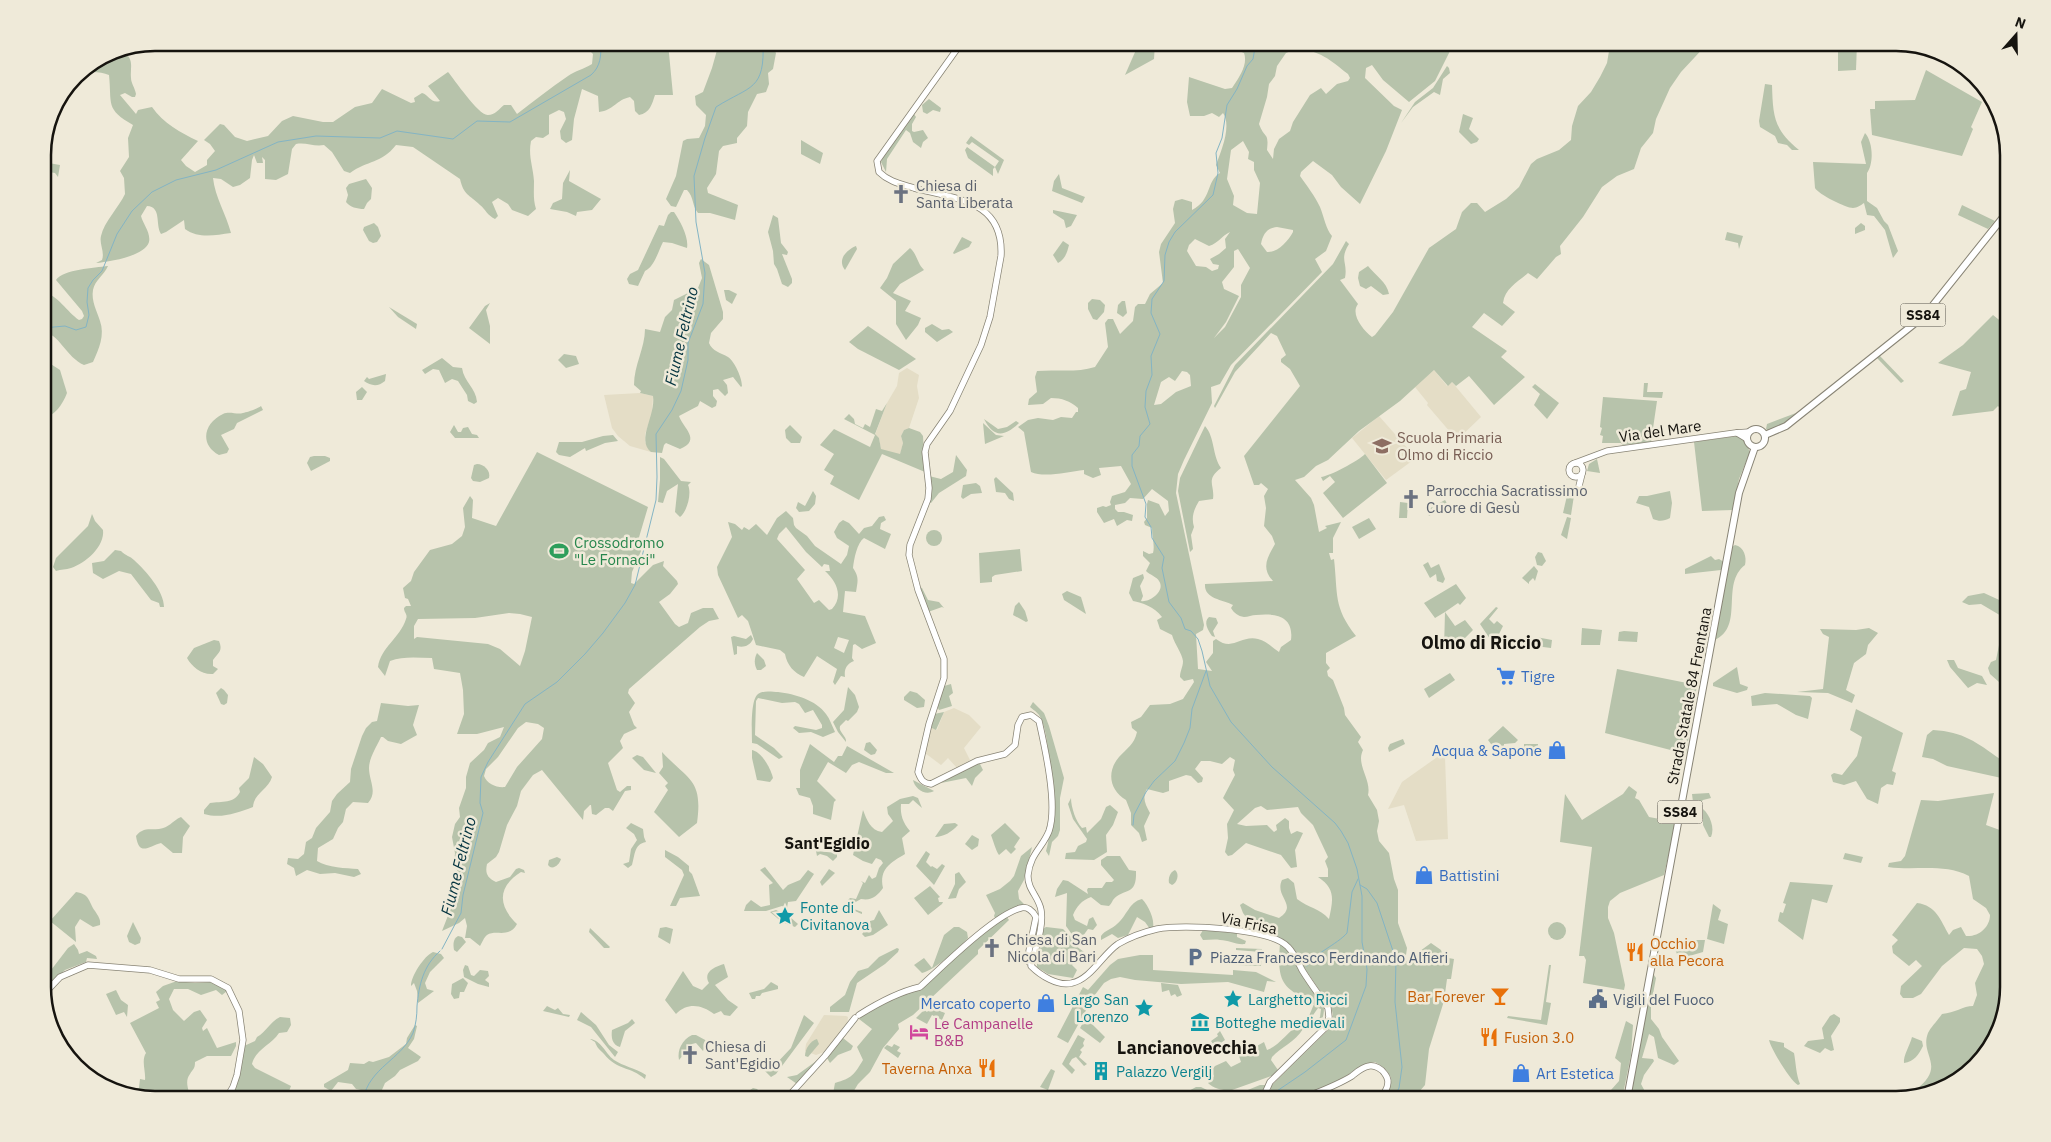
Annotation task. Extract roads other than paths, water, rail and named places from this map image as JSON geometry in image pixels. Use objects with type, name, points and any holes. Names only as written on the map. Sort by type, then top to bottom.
[{"type":"main road","name":"SS84","points":[[1765,435],[1786,426],[1914,324],[1933,305],[2000,221]]},
{"type":"main road","points":[[1758,428],[1765,435],[1763,444],[1755,447],[1750,445],[1748,436],[1758,428]]},
{"type":"main road","name":"Strada Statale 84 Frentana","points":[[1628,1091],[1740,493],[1755,447]]},
{"type":"street","name":"Via Frisa","points":[[956,51],[877,161],[879,172],[893,182],[980,207],[990,216],[1000,235],[1001,256],[990,317],[981,345],[950,411],[927,444],[924,452],[929,488],[928,499],[910,545],[909,555],[918,590],[944,659],[944,678],[929,724],[918,772],[920,779],[931,784],[977,762],[1005,754],[1015,746],[1019,721],[1022,717],[1031,715],[1039,722],[1050,783],[1050,820],[1047,834],[1035,851],[1028,872],[1030,887],[1042,911],[1041,926],[1031,966],[1060,983],[1074,983],[1084,977],[1117,945],[1133,936],[1159,929],[1225,929],[1247,932],[1288,946],[1328,1008],[1329,1017],[1326,1027],[1270,1082],[1266,1091]]},
{"type":"street","name":"Via del Mare","points":[[1575,463],[1607,452],[1735,432],[1748,436]]},
{"type":"street","points":[[1577,494],[1583,473],[1591,458]]},
{"type":"street","points":[[1575,463],[1582,466],[1583,473],[1576,477],[1570,474],[1569,468],[1575,463]]},
{"type":"street","points":[[794,1091],[857,1017],[875,1004],[920,987],[960,950],[997,921],[1019,908],[1034,912],[1036,917],[1029,951],[1029,962]]},
{"type":"street","points":[[51,987],[60,977],[88,966],[150,970],[179,978],[211,980],[228,988],[239,1011],[244,1040],[237,1074],[231,1091]]},
{"type":"street","points":[[1322,1091],[1369,1066],[1379,1068],[1386,1075],[1388,1086],[1385,1091]]},
{"type":"waterway","points":[[51,327],[65,326],[76,330],[86,327],[89,315],[87,302],[88,288],[102,271],[117,234],[132,211],[152,192],[176,180],[216,170],[278,142],[316,136],[380,138],[397,131],[453,139],[477,121],[510,122],[591,75],[597,68],[601,51]]},
{"type":"waterway","name":"Fiume Feltrino","points":[[442,949],[461,913],[463,895],[483,813],[480,803],[481,777],[488,762],[525,704],[557,682],[585,654],[625,603],[635,585],[656,500],[656,434],[672,410],[681,391],[688,360],[688,343],[703,304],[705,273],[696,222],[694,176],[716,107],[753,85],[761,70],[763,51]]},
{"type":"waterway","points":[[1254,51],[1253,59],[1247,66],[1237,89],[1227,105],[1222,138],[1216,153],[1218,173],[1213,195],[1175,232],[1169,242],[1165,255],[1164,281],[1152,299],[1151,313],[1160,334],[1151,356],[1152,375],[1146,391],[1145,407],[1150,424],[1140,436],[1139,446],[1132,455],[1132,466],[1146,504],[1145,517],[1151,527],[1152,538],[1164,557],[1162,568],[1169,602],[1181,618],[1185,629],[1191,631],[1198,639],[1210,686],[1231,722],[1272,767],[1335,823],[1348,843],[1357,869],[1362,896],[1362,942],[1367,969],[1366,986],[1346,1040],[1277,1091]]},
{"type":"waterway","points":[[1133,825],[1134,815],[1146,792],[1154,781],[1175,761],[1184,743],[1190,728],[1192,709],[1206,671]]},
{"type":"waterway","points":[[1307,966],[1313,958],[1347,933],[1352,892],[1358,879]]},
{"type":"waterway","points":[[1360,885],[1367,889],[1377,903],[1396,960],[1395,1002],[1402,1067],[1397,1091]]},
{"type":"waterway","name":"Fiume Feltrino","points":[[366,1091],[372,1079],[401,1050],[413,1033],[423,976],[434,957],[440,951]]},
{"type":"place","name":"Chiesa di Santa Liberata","points":[[901,194]]},
{"type":"place","name":"Scuola Primaria Olmo di Riccio","points":[[1382,446]]},
{"type":"place","name":"Parrocchia Sacratissimo Cuore di Gesù","points":[[1411,499]]},
{"type":"place","name":"Crossodromo \"Le Fornaci\"","points":[[559,551]]},
{"type":"place","name":"Tigre","points":[[1506,676]]},
{"type":"place","name":"Acqua & Sapone","points":[[1557,750]]},
{"type":"place","name":"Battistini","points":[[1424,875]]},
{"type":"place","name":"Fonte di Civitanova","points":[[785,916]]},
{"type":"place","name":"Chiesa di San Nicola di Bari","points":[[992,948]]},
{"type":"place","name":"Occhio alla Pecora","points":[[1635,952]]},
{"type":"place","name":"Piazza Francesco Ferdinando Alfieri","points":[[1195,957]]},
{"type":"place","name":"Bar Forever","points":[[1500,996]]},
{"type":"place","name":"Larghetto Ricci","points":[[1233,999]]},
{"type":"place","name":"Vigili del Fuoco","points":[[1598,999]]},
{"type":"place","name":"Mercato coperto","points":[[1046,1003]]},
{"type":"place","name":"Largo San Lorenzo","points":[[1144,1008]]},
{"type":"place","name":"Botteghe medievali","points":[[1200,1022]]},
{"type":"place","name":"Le Campanelle B&B","points":[[919,1032]]},
{"type":"place","name":"Fusion 3.0","points":[[1489,1037]]},
{"type":"place","name":"Chiesa di Sant'Egidio","points":[[690,1055]]},
{"type":"place","name":"Taverna Anxa","points":[[987,1068]]},
{"type":"place","name":"Palazzo Vergilj","points":[[1101,1071]]},
{"type":"place","name":"Art Estetica","points":[[1521,1073]]},
{"type":"district","name":"Olmo di Riccio","points":[[1481,642]]},
{"type":"district","name":"Sant'Egidio","points":[[827,843]]},
{"type":"district","name":"Lancianovecchia","points":[[1187,1047]]}]
